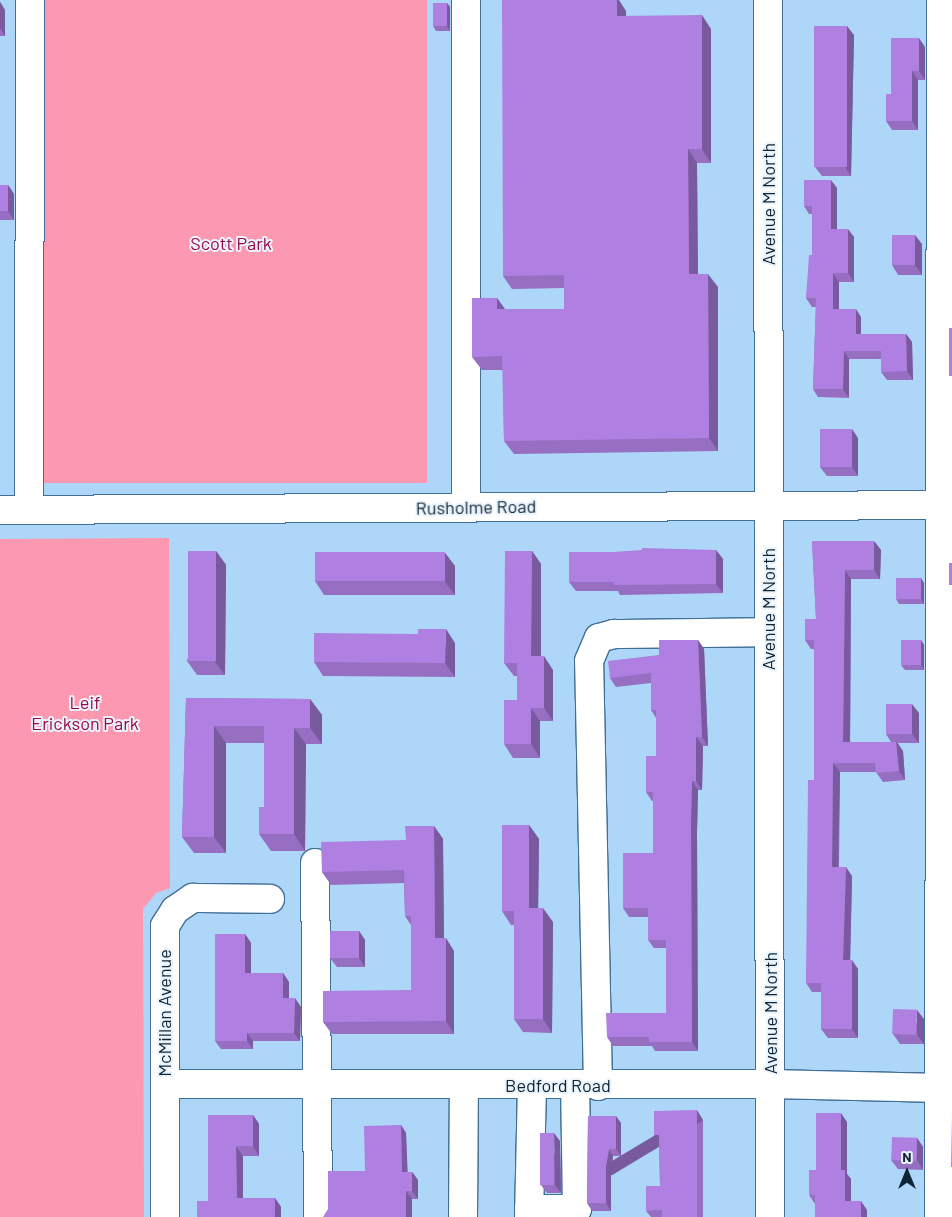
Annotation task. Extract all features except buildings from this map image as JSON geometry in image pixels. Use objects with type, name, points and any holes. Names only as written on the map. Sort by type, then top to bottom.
[{"type":"street","points":[[29,510],[30,0]]},
{"type":"street","points":[[466,0],[466,508]]},
{"type":"street","name":"Avenue M North","points":[[768,0],[770,1217]]},
{"type":"street","points":[[939,1217],[946,1088],[947,505],[941,0]]},
{"type":"street","name":"Rusholme Road","points":[[0,510],[466,508],[768,504],[947,505]]},
{"type":"street","points":[[532,1085],[529,1213],[576,1209],[587,1086],[589,661],[599,638],[614,634],[768,632]]},
{"type":"street","points":[[314,863],[318,1084],[318,1217]]},
{"type":"street","name":"McMillan Avenue","points":[[165,1217],[165,926],[175,910],[193,898],[270,899]]},
{"type":"street","name":"Bedford Road","points":[[165,1084],[587,1086],[770,1084],[946,1088]]},
{"type":"street","points":[[463,1217],[464,1085]]},
{"type":"green space","name":"Scott Park","points":[[21,0],[427,0],[427,483],[21,483]]},
{"type":"green space","name":"Leif Erickson Park","points":[[169,538],[170,888],[156,893],[143,909],[144,1217],[0,1217],[0,539]]}]
